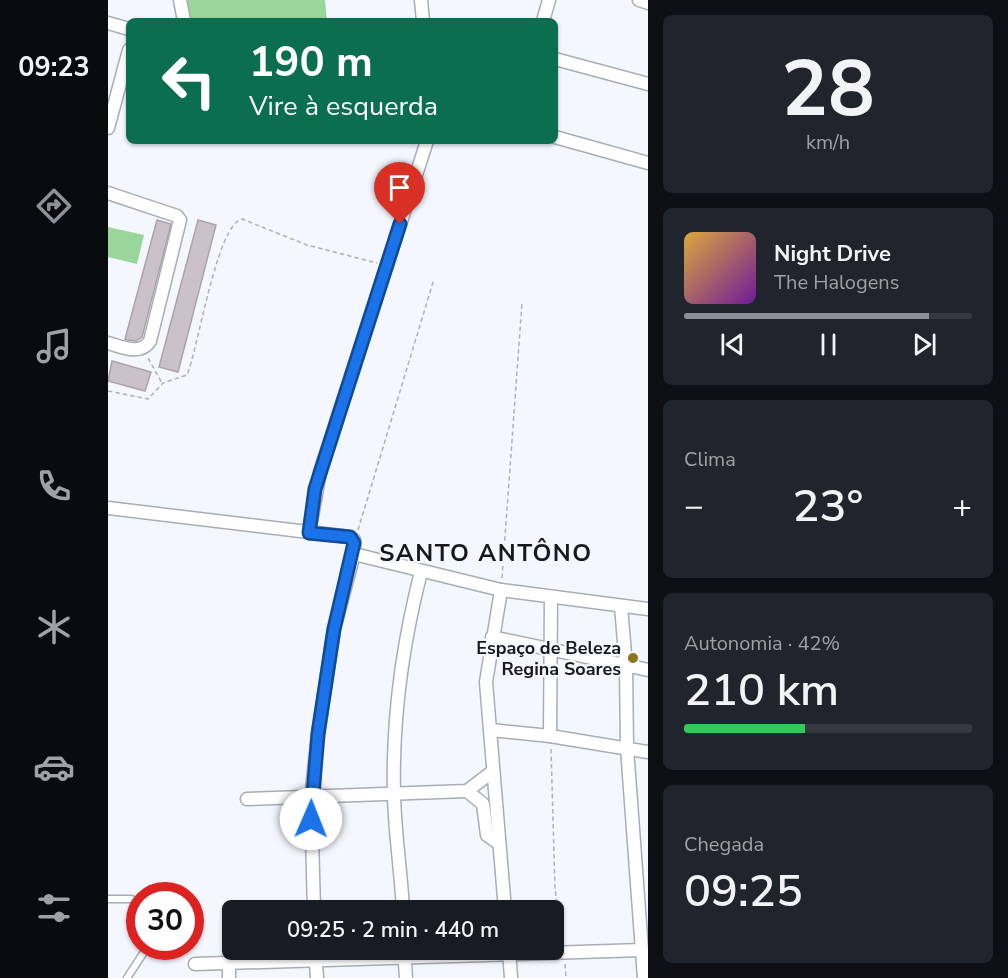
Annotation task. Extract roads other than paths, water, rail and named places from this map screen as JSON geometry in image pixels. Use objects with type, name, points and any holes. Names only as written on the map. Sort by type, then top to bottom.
[{"type":"street","points":[[180,0],[183,18]]},
{"type":"street","points":[[421,0],[423,18]]},
{"type":"street","points":[[544,18],[549,0]]},
{"type":"street","points":[[639,0],[648,3]]},
{"type":"street","points":[[108,23],[126,28]]},
{"type":"street","points":[[108,128],[110,111],[126,60]]},
{"type":"street","points":[[558,61],[648,84]]},
{"type":"street","points":[[558,138],[648,163]]},
{"type":"street","points":[[309,533],[320,472],[426,144]]},
{"type":"street","points":[[108,194],[177,216],[180,220],[150,341],[143,349],[108,343]]},
{"type":"street","points":[[108,508],[350,537],[354,548],[334,629],[311,798],[314,900]]},
{"type":"street","points":[[354,548],[421,572],[501,590],[648,609]]},
{"type":"street","points":[[402,900],[394,796],[399,677],[421,572]]},
{"type":"street","points":[[501,590],[486,682],[504,900]]},
{"type":"street","points":[[550,736],[551,597]]},
{"type":"street","points":[[621,606],[626,666],[627,748],[644,978]]},
{"type":"street","points":[[492,637],[648,670]]},
{"type":"street","points":[[491,730],[550,736],[648,752]]},
{"type":"street","points":[[247,799],[394,796],[467,791],[492,772]]},
{"type":"street","points":[[467,791],[483,804],[488,835],[498,843]]},
{"type":"street","points":[[564,952],[642,950]]},
{"type":"street","points":[[195,964],[272,960]]},
{"type":"street","points":[[316,960],[317,978]]},
{"type":"street","points":[[405,960],[406,978]]},
{"type":"street","points":[[510,960],[511,978]]},
{"type":"street","points":[[229,964],[229,978]]},
{"type":"lane","points":[[108,899],[126,899]]},
{"type":"lane","points":[[127,978],[139,960]]},
{"type":"place","name":"Espaço de Beleza Regina Soares","points":[[633,658]]},
{"type":"district","name":"SANTO ANTÔNO","points":[[486,553]]}]
